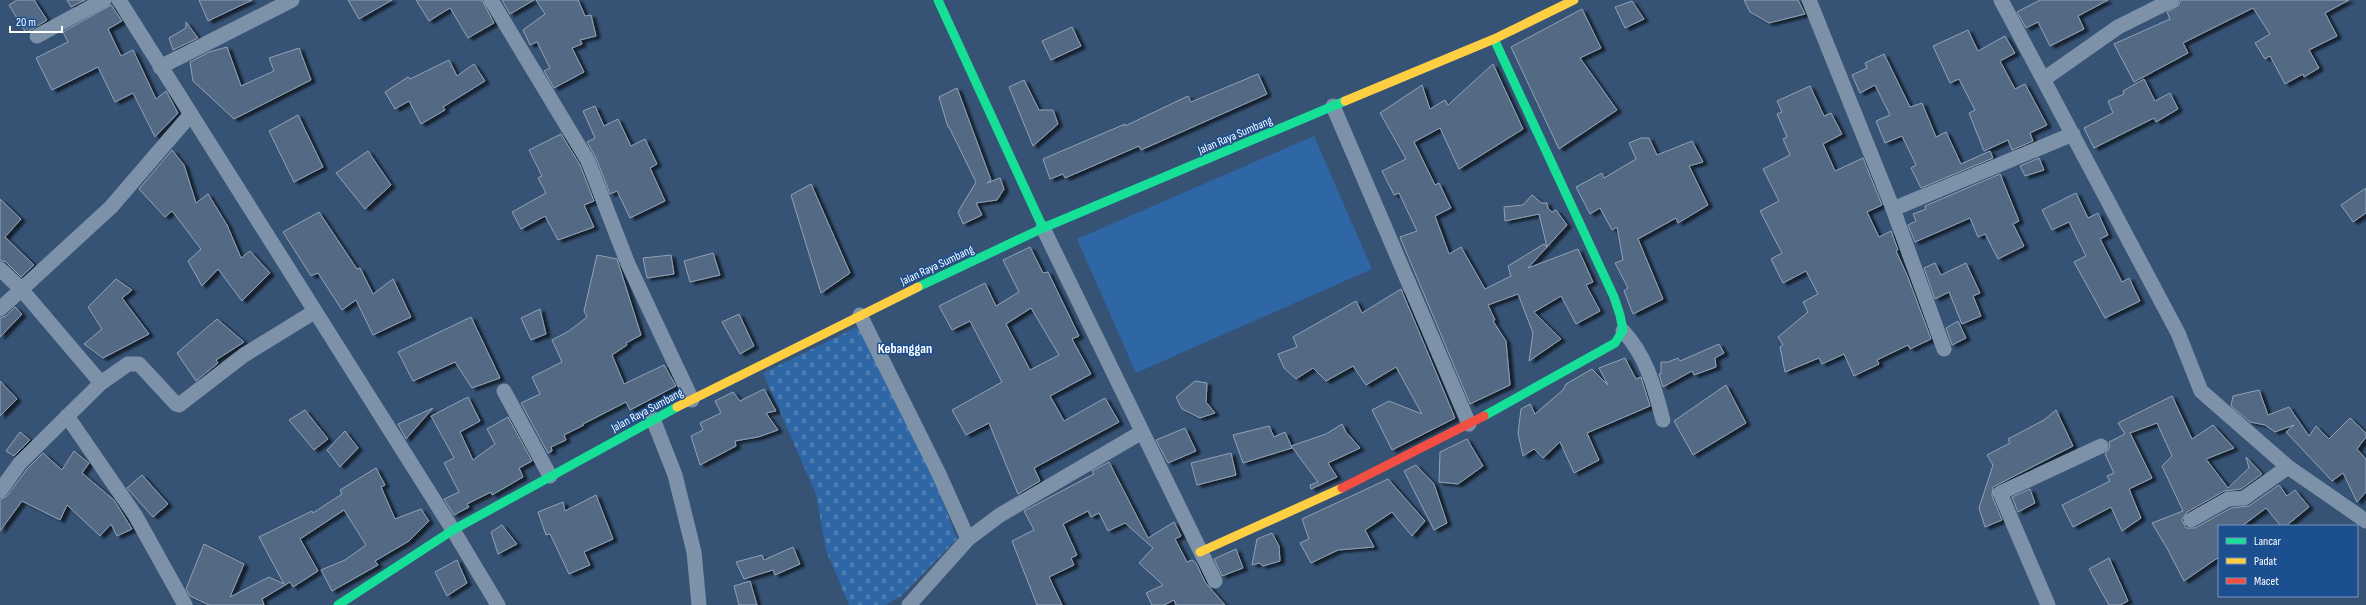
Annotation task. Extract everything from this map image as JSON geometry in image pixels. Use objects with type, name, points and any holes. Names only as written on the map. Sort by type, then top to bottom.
[{"type":"street","points":[[37,36],[104,0]]},
{"type":"street","points":[[120,0],[160,67],[453,530],[498,605]]},
{"type":"street","points":[[160,67],[292,0]]},
{"type":"street","points":[[491,0],[588,161],[628,264],[692,400]]},
{"type":"street","points":[[938,0],[1043,228],[1215,581]]},
{"type":"street","name":"Jalan Raya Sumbang","points":[[338,605],[453,530],[550,476],[653,419],[860,315],[1043,228],[1494,39],[1548,6],[1574,0]]},
{"type":"street","points":[[1809,0],[1893,209],[1944,349]]},
{"type":"street","points":[[2001,0],[2178,333],[2201,392],[2288,467],[2366,521]]},
{"type":"street","points":[[2044,79],[2118,27],[2172,0]]},
{"type":"street","points":[[1494,39],[1566,189],[1612,296],[1621,319],[1623,331],[1637,347],[1644,360],[1663,420]]},
{"type":"street","points":[[1333,106],[1469,424]]},
{"type":"street","points":[[0,309],[111,207],[191,114]]},
{"type":"street","points":[[1893,209],[2073,134]]},
{"type":"street","points":[[0,269],[21,289],[102,383]]},
{"type":"street","points":[[0,490],[20,463],[67,416],[102,383],[128,364],[139,364],[176,404],[183,403],[244,355],[314,312]]},
{"type":"street","points":[[860,315],[939,474],[968,539]]},
{"type":"street","points":[[1200,552],[1328,495],[1469,424],[1615,343],[1623,331]]},
{"type":"street","points":[[504,391],[550,476]]},
{"type":"street","points":[[67,416],[135,515],[185,605]]},
{"type":"street","points":[[653,419],[675,475],[694,552],[699,605]]},
{"type":"street","points":[[909,605],[968,539],[1000,515],[1142,432]]},
{"type":"street","points":[[2048,605],[2000,493],[2101,446]]},
{"type":"street","points":[[2191,520],[2228,499],[2244,498],[2288,467]]},
{"type":"green space","points":[[1314,136],[1372,269],[1136,373],[1077,239]]},
{"type":"green space","points":[[859,326],[934,478],[957,539],[901,596],[886,605],[849,605],[826,550],[816,494],[763,373]]},
{"type":"building","points":[[17,0],[34,0],[47,20],[26,33],[9,5]]},
{"type":"building","points":[[67,0],[85,0],[71,7]]},
{"type":"building","points":[[199,0],[252,0],[208,21]]},
{"type":"building","points":[[348,0],[392,0],[359,19]]},
{"type":"building","points":[[416,0],[482,0],[494,23],[468,38],[450,8],[429,21]]},
{"type":"building","points":[[502,0],[534,0],[510,14]]},
{"type":"building","points":[[536,0],[578,0],[585,16],[591,15],[596,36],[580,40],[582,44],[572,48],[584,72],[554,88],[544,71],[550,68],[537,42],[530,45],[523,30],[545,14]]},
{"type":"building","points":[[1744,0],[1798,0],[1805,14],[1769,23],[1750,12]]},
{"type":"building","points":[[2040,0],[2108,0],[2078,16],[2084,29],[2050,46],[2038,22],[2026,28],[2017,12]]},
{"type":"building","points":[[2181,0],[2349,0],[2325,13],[2337,36],[2309,50],[2319,68],[2304,77],[2303,74],[2285,84],[2270,56],[2265,59],[2255,43],[2270,34],[2253,8],[2183,43],[2188,53],[2134,82],[2114,44],[2170,19],[2167,12],[2179,5]]},
{"type":"building","points":[[1632,1],[1644,19],[1625,28],[1615,7]]},
{"type":"building","points":[[111,5],[122,21],[108,29],[121,56],[133,50],[156,99],[166,91],[178,113],[155,137],[133,93],[115,102],[98,67],[52,90],[36,58],[68,42],[63,32]]},
{"type":"building","points":[[1582,9],[1601,48],[1580,58],[1617,110],[1559,149],[1511,47]]},
{"type":"building","points":[[186,22],[198,38],[173,50],[169,38],[186,28]]},
{"type":"building","points":[[1072,27],[1081,46],[1051,60],[1042,41]]},
{"type":"building","points":[[1968,30],[1978,51],[2005,36],[2015,53],[2000,61],[2015,89],[2025,84],[2047,125],[2030,133],[2033,141],[2012,150],[2008,140],[1984,151],[1969,113],[1975,110],[1959,79],[1950,83],[1933,46]]},
{"type":"building","points":[[227,47],[241,86],[274,71],[269,58],[299,48],[311,80],[234,119],[193,81],[190,62],[209,52]]},
{"type":"building","points":[[1884,54],[1910,107],[1922,103],[1936,137],[1946,132],[1961,164],[1990,151],[1993,158],[1921,188],[1911,168],[1916,165],[1902,136],[1885,143],[1876,121],[1890,115],[1875,85],[1860,93],[1852,75],[1867,68],[1865,63]]},
{"type":"building","points":[[449,60],[457,76],[474,64],[485,81],[443,107],[445,110],[421,124],[409,101],[395,109],[385,92],[408,77],[410,79]]},
{"type":"building","points":[[1493,64],[1523,129],[1459,169],[1440,128],[1414,142],[1435,185],[1439,183],[1451,208],[1435,216],[1449,254],[1461,247],[1485,289],[1511,276],[1508,266],[1544,244],[1547,247],[1528,268],[1578,249],[1593,282],[1586,285],[1600,311],[1576,324],[1561,296],[1534,312],[1561,339],[1529,361],[1533,333],[1518,294],[1488,305],[1495,320],[1493,321],[1506,341],[1510,385],[1470,404],[1400,237],[1417,231],[1399,193],[1394,195],[1382,171],[1406,159],[1380,113],[1422,85],[1430,109],[1445,100],[1448,105]]},
{"type":"building","points":[[1258,74],[1267,94],[1141,150],[1139,146],[1065,178],[1063,174],[1050,179],[1043,159],[1125,124],[1125,126],[1188,96],[1191,102]]},
{"type":"building","points":[[2144,79],[2155,101],[2170,93],[2178,109],[2156,122],[2154,118],[2094,148],[2084,128],[2113,113],[2108,101],[2124,94],[2123,91]]},
{"type":"building","points":[[1024,80],[1039,110],[1053,110],[1058,124],[1033,146],[1009,87]]},
{"type":"building","points":[[1810,86],[1824,116],[1831,113],[1842,134],[1823,144],[1835,171],[1863,158],[1882,205],[1867,212],[1879,237],[1891,231],[1898,250],[1896,251],[1907,275],[1931,339],[1910,349],[1908,345],[1877,360],[1879,364],[1854,376],[1844,354],[1822,364],[1819,358],[1785,372],[1780,347],[1783,345],[1778,337],[1808,312],[1803,302],[1818,294],[1806,271],[1783,283],[1771,259],[1782,253],[1760,211],[1779,201],[1763,169],[1790,155],[1783,139],[1787,137],[1777,114],[1782,112],[1777,101]]},
{"type":"building","points":[[957,88],[991,180],[987,183],[1000,178],[1004,189],[997,200],[976,203],[982,215],[963,224],[958,212],[976,182],[948,127],[939,97]]},
{"type":"building","points":[[595,106],[604,126],[618,119],[631,146],[645,139],[657,164],[650,168],[665,201],[630,218],[617,191],[610,194],[596,158],[587,142],[595,138],[583,111]]},
{"type":"building","points":[[298,115],[323,167],[294,182],[269,131]]},
{"type":"building","points":[[561,134],[580,165],[594,201],[584,205],[594,227],[558,240],[545,216],[521,229],[512,212],[546,193],[538,178],[542,176],[529,150]]},
{"type":"building","points":[[1641,138],[1649,138],[1657,155],[1692,141],[1703,162],[1689,166],[1708,205],[1678,223],[1676,218],[1638,239],[1663,299],[1633,314],[1624,291],[1628,288],[1615,263],[1623,260],[1617,227],[1612,230],[1600,208],[1590,214],[1576,187],[1602,173],[1604,178],[1636,159],[1629,143]]},
{"type":"building","points":[[172,150],[184,165],[196,203],[208,194],[227,225],[241,258],[250,251],[270,273],[242,301],[218,269],[202,286],[188,261],[201,249],[172,211],[165,217],[139,189]]},
{"type":"building","points":[[368,151],[391,185],[365,209],[336,173]]},
{"type":"building","points":[[2039,158],[2044,170],[2025,176],[2020,166]]},
{"type":"building","points":[[2000,174],[2019,221],[2013,224],[2024,246],[1998,259],[1985,234],[1978,237],[1970,218],[1915,242],[1908,225],[1916,221],[1913,214],[1926,209],[1925,206]]},
{"type":"building","points":[[811,184],[850,273],[821,293],[791,195]]},
{"type":"building","points":[[2366,188],[2366,213],[2353,222],[2341,205]]},
{"type":"building","points":[[2076,193],[2088,218],[2098,213],[2108,235],[2100,239],[2122,282],[2129,278],[2140,301],[2105,318],[2074,262],[2086,256],[2069,222],[2052,230],[2042,210]]},
{"type":"building","points":[[1532,195],[1542,203],[1547,203],[1548,208],[1552,212],[1556,210],[1567,225],[1547,247],[1539,214],[1505,221],[1504,207],[1523,205]]},
{"type":"building","points":[[0,199],[21,219],[5,237],[34,265],[21,277],[6,262],[0,260]]},
{"type":"building","points":[[319,212],[357,269],[360,268],[373,294],[393,279],[411,317],[373,335],[356,300],[342,310],[318,273],[311,276],[283,232]]},
{"type":"building","points":[[1030,247],[1043,273],[1048,272],[1079,336],[1072,339],[1091,374],[1050,396],[1064,421],[1105,398],[1119,422],[1034,468],[1040,481],[1018,494],[989,423],[966,435],[952,410],[1002,382],[970,321],[952,330],[939,306],[985,283],[996,306],[1019,292],[1003,260]],"holes":[[[1031,308],[1059,355],[1030,370],[1006,324]]]},
{"type":"building","points":[[713,253],[720,275],[690,282],[684,261]]},
{"type":"building","points":[[597,255],[617,259],[641,335],[626,343],[627,345],[612,355],[624,384],[664,365],[676,386],[630,410],[626,402],[583,424],[584,425],[564,435],[566,440],[551,447],[552,451],[548,453],[521,403],[540,394],[532,377],[562,362],[552,340],[569,331],[587,317],[584,311]]},
{"type":"building","points":[[671,255],[674,274],[647,278],[643,258]]},
{"type":"building","points":[[1935,263],[1941,275],[1966,263],[1980,293],[1973,296],[1981,316],[1962,324],[1949,292],[1935,299],[1924,268]]},
{"type":"building","points":[[116,279],[132,290],[122,298],[149,334],[103,358],[84,344],[102,329],[88,307]]},
{"type":"building","points":[[1401,289],[1455,418],[1392,450],[1372,410],[1389,401],[1422,414],[1396,367],[1366,385],[1353,366],[1326,381],[1313,368],[1296,379],[1284,368],[1278,354],[1297,347],[1293,337],[1356,301],[1362,313]]},
{"type":"building","points":[[15,307],[22,314],[0,337],[0,318],[6,316]]},
{"type":"building","points":[[540,309],[546,334],[531,340],[521,318]]},
{"type":"building","points":[[739,314],[754,346],[740,354],[722,322]]},
{"type":"building","points":[[471,317],[500,378],[472,388],[455,362],[413,381],[398,352]]},
{"type":"building","points":[[217,319],[244,342],[216,360],[218,363],[196,381],[177,353]]},
{"type":"building","points":[[1958,321],[1966,338],[1952,345],[1946,328]]},
{"type":"building","points":[[1719,344],[1724,353],[1715,358],[1716,367],[1694,375],[1692,371],[1663,387],[1659,374],[1661,374],[1661,362],[1668,362],[1678,358],[1680,361]]},
{"type":"building","points":[[1625,358],[1636,379],[1641,377],[1650,406],[1587,433],[1599,460],[1574,473],[1560,442],[1543,458],[1534,449],[1523,456],[1518,433],[1521,409],[1530,404],[1535,414],[1563,390],[1566,384],[1592,369],[1608,385],[1599,368]]},
{"type":"building","points":[[0,381],[17,399],[0,416]]},
{"type":"building","points":[[1195,381],[1207,383],[1206,402],[1215,413],[1200,418],[1182,409],[1176,397]]},
{"type":"building","points":[[1726,385],[1746,423],[1693,455],[1674,421]]},
{"type":"building","points":[[764,389],[776,411],[766,413],[778,430],[758,437],[735,441],[736,446],[700,465],[691,436],[703,430],[700,423],[721,413],[715,401],[733,392],[740,401]]},
{"type":"building","points":[[2259,390],[2268,415],[2289,407],[2309,436],[2316,426],[2329,439],[2350,418],[2366,433],[2366,437],[2357,449],[2366,459],[2366,492],[2357,502],[2343,473],[2332,481],[2286,432],[2294,425],[2275,432],[2265,425],[2250,422],[2231,406],[2233,396]]},
{"type":"building","points":[[2172,396],[2192,439],[2213,425],[2234,448],[2206,459],[2228,488],[2249,468],[2246,457],[2262,474],[2241,489],[2224,491],[2187,512],[2182,520],[2186,528],[2195,528],[2231,508],[2249,506],[2279,485],[2287,496],[2295,490],[2309,507],[2287,525],[2280,525],[2266,508],[2243,525],[2218,525],[2218,558],[2184,581],[2152,523],[2183,511],[2162,466],[2172,456],[2157,423],[2130,433],[2152,478],[2129,489],[2141,518],[2122,531],[2111,507],[2073,527],[2062,505],[2110,481],[2107,476],[2114,473],[2105,454],[2110,447],[2109,442],[2125,434],[2118,423]]},
{"type":"building","points":[[468,397],[480,421],[460,432],[473,460],[495,444],[487,429],[508,417],[532,461],[519,468],[523,477],[492,495],[491,492],[467,504],[469,507],[454,515],[444,499],[459,492],[444,463],[454,458],[431,416]]},
{"type":"building","points":[[433,408],[406,439],[398,424]]},
{"type":"building","points":[[305,410],[328,439],[314,450],[289,420]]},
{"type":"building","points":[[2056,410],[2073,446],[1993,487],[1992,496],[2002,520],[1985,527],[1979,508],[1993,465],[1987,455],[2010,443],[2008,439],[2044,420]]},
{"type":"building","points":[[1342,424],[1346,432],[1360,448],[1328,463],[1337,477],[1311,489],[1310,485],[1318,482],[1291,446],[1326,434]]},
{"type":"building","points":[[1269,426],[1274,437],[1285,432],[1292,448],[1243,463],[1233,435]]},
{"type":"building","points":[[1185,428],[1196,451],[1168,463],[1156,440]]},
{"type":"building","points":[[345,431],[358,448],[340,467],[327,450]]},
{"type":"building","points":[[20,432],[30,440],[14,456],[6,451]]},
{"type":"building","points":[[1467,439],[1483,466],[1458,484],[1439,482],[1440,452]]},
{"type":"building","points":[[74,451],[89,463],[82,473],[114,500],[132,529],[117,536],[111,524],[100,536],[67,505],[60,520],[22,501],[0,531],[0,500],[7,496],[27,469],[43,453],[62,470]]},
{"type":"building","points":[[1231,453],[1236,475],[1197,485],[1191,463]]},
{"type":"building","points":[[1109,462],[1148,538],[1174,522],[1181,536],[1175,539],[1187,562],[1192,560],[1196,563],[1205,582],[1225,605],[1176,605],[1174,600],[1164,605],[1152,605],[1146,593],[1163,585],[1139,563],[1153,548],[1125,523],[1108,531],[1099,513],[1091,517],[1088,511],[1063,524],[1077,555],[1071,558],[1074,565],[1049,577],[1062,605],[1037,605],[1012,541],[1034,530],[1024,511],[1094,474],[1092,471]]},
{"type":"building","points":[[1416,465],[1434,484],[1447,523],[1434,530],[1404,471]]},
{"type":"building","points":[[376,468],[385,485],[381,487],[395,519],[421,509],[429,521],[409,541],[375,561],[378,565],[332,591],[321,570],[345,560],[366,545],[344,510],[300,539],[318,571],[293,587],[290,582],[262,599],[264,605],[209,605],[190,596],[186,589],[204,544],[244,564],[230,597],[269,577],[284,584],[259,537],[312,511],[313,513],[342,494],[340,490]]},
{"type":"building","points":[[142,475],[168,504],[153,517],[127,488]]},
{"type":"building","points":[[1388,479],[1425,521],[1412,536],[1392,512],[1365,530],[1374,547],[1338,550],[1311,563],[1300,543],[1309,539],[1302,519]]},
{"type":"building","points":[[2030,489],[2035,503],[2018,512],[2012,497]]},
{"type":"building","points":[[596,495],[613,539],[584,552],[590,565],[569,574],[550,534],[546,535],[538,512],[563,502],[565,511]]},
{"type":"building","points":[[502,525],[517,544],[498,554],[491,532]]},
{"type":"building","points":[[1272,533],[1279,546],[1280,561],[1263,566],[1259,563],[1252,565],[1257,539]]},
{"type":"building","points":[[793,547],[800,564],[775,575],[773,570],[744,579],[736,562],[762,555],[764,560]]},
{"type":"building","points":[[1236,549],[1243,568],[1222,576],[1214,559]]},
{"type":"building","points":[[2109,558],[2128,601],[2120,605],[2109,605],[2089,569]]},
{"type":"building","points":[[457,560],[467,583],[447,596],[435,572]]},
{"type":"building","points":[[750,581],[757,605],[739,605],[734,586]]},
{"type":"traffic: fast","points":[[938,0],[1043,228]]},
{"type":"traffic: fast","points":[[1484,416],[1615,343],[1623,330],[1614,297],[1494,39]]},
{"type":"traffic: fast","points":[[918,287],[1043,228],[1345,101]]},
{"type":"traffic: fast","points":[[338,605],[453,530],[677,407]]},
{"type":"traffic: slow","points":[[1345,101],[1494,39],[1574,0]]},
{"type":"traffic: slow","points":[[677,407],[918,287]]},
{"type":"traffic: slow","points":[[1200,552],[1342,488]]},
{"type":"traffic: jam","points":[[1342,488],[1484,416]]},
{"type":"district","name":"Kebanggan","points":[[905,348]]}]
